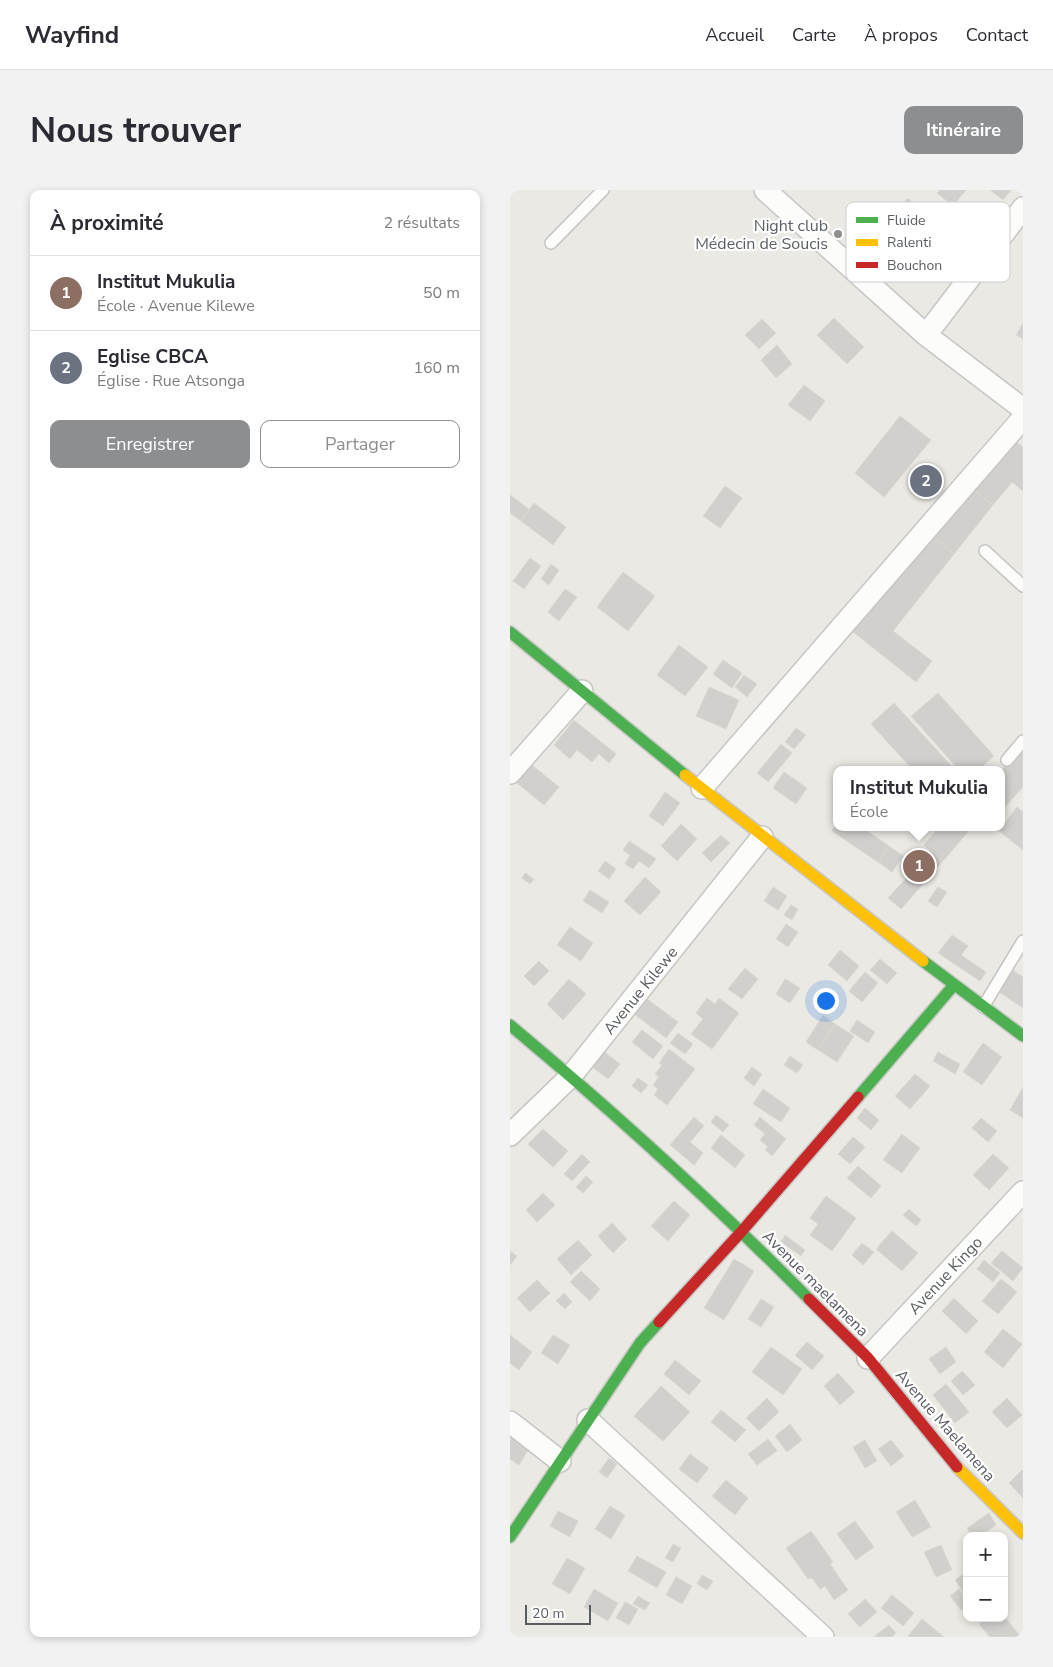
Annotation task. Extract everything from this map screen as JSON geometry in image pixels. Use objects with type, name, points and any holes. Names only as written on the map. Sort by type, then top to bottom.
[{"type":"street","points":[[765,190],[846,263]]},
{"type":"street","points":[[1010,225],[1023,208]]},
{"type":"street","points":[[867,282],[926,335],[1023,410]]},
{"type":"street","points":[[926,335],[966,282]]},
{"type":"street","points":[[702,788],[1023,418]]},
{"type":"street","points":[[510,632],[762,837],[1023,1036]]},
{"type":"street","points":[[510,773],[582,691]]},
{"type":"street","name":"Avenue Kilewe","points":[[510,1135],[571,1076],[762,837]]},
{"type":"street","points":[[510,1537],[640,1343],[742,1231],[954,985]]},
{"type":"street","name":"Avenue maelamena","points":[[510,1024],[571,1076],[742,1231],[868,1358]]},
{"type":"street","name":"Avenue Kingo","points":[[868,1358],[1023,1192]]},
{"type":"street","name":"Avenue Maelamena","points":[[868,1358],[963,1474],[1023,1533]]},
{"type":"street","points":[[588,1420],[823,1637]]},
{"type":"street","points":[[510,1422],[560,1461]]},
{"type":"lane","points":[[551,243],[603,190]]},
{"type":"lane","points":[[985,551],[1023,586]]},
{"type":"lane","points":[[1007,760],[1023,741]]},
{"type":"lane","points":[[983,1007],[1023,941]]},
{"type":"building","points":[[940,190],[966,190],[956,202],[948,202],[937,193]]},
{"type":"building","points":[[990,190],[1011,190],[1003,200]]},
{"type":"building","points":[[834,318],[864,347],[847,364],[817,335]]},
{"type":"building","points":[[762,319],[776,333],[759,349],[745,335]]},
{"type":"building","points":[[1023,323],[1023,339],[1016,335]]},
{"type":"building","points":[[777,345],[792,364],[776,378],[761,360]]},
{"type":"building","points":[[804,385],[825,401],[810,421],[788,405]]},
{"type":"building","points":[[900,416],[931,440],[884,497],[855,473]]},
{"type":"building","points":[[1009,436],[1023,447],[1023,491],[1012,482],[993,505],[969,486]]},
{"type":"building","points":[[725,486],[742,498],[720,528],[703,516]]},
{"type":"building","points":[[969,486],[993,505],[954,554],[930,534]]},
{"type":"building","points":[[510,495],[529,509],[521,521],[510,513]]},
{"type":"building","points":[[534,503],[566,527],[553,545],[521,521]]},
{"type":"building","points":[[930,534],[954,554],[893,631],[932,661],[916,682],[852,631]]},
{"type":"building","points":[[530,558],[541,566],[524,589],[513,581]]},
{"type":"building","points":[[551,564],[559,570],[549,585],[541,579]]},
{"type":"building","points":[[623,572],[655,596],[628,631],[597,607]]},
{"type":"building","points":[[565,589],[577,597],[559,621],[548,612]]},
{"type":"building","points":[[679,645],[708,667],[685,696],[657,675]]},
{"type":"building","points":[[723,660],[742,673],[732,688],[713,674]]},
{"type":"building","points":[[744,675],[757,684],[747,697],[735,687]]},
{"type":"building","points":[[709,687],[739,700],[726,729],[696,716]]},
{"type":"building","points":[[938,693],[994,756],[983,766],[955,766],[911,716]]},
{"type":"building","points":[[894,703],[951,766],[909,766],[871,724]]},
{"type":"building","points":[[574,720],[616,754],[609,763],[599,754],[592,762],[577,750],[570,759],[554,745]]},
{"type":"building","points":[[796,728],[806,735],[794,749],[785,742]]},
{"type":"building","points":[[781,744],[792,753],[768,782],[757,773]]},
{"type":"building","points":[[1023,746],[1023,787],[1005,807],[1005,767]]},
{"type":"building","points":[[532,765],[559,787],[544,805],[517,783]]},
{"type":"building","points":[[784,772],[807,788],[796,804],[773,788]]},
{"type":"building","points":[[665,792],[680,803],[663,826],[649,816]]},
{"type":"building","points":[[1017,807],[1023,812],[1023,850],[999,831],[1005,831],[1005,823]]},
{"type":"building","points":[[681,824],[697,839],[677,861],[661,846]]},
{"type":"building","points":[[833,829],[833,831],[867,831],[889,846],[878,862],[832,831]]},
{"type":"building","points":[[936,831],[968,832],[943,861],[924,845]]},
{"type":"building","points":[[721,835],[730,843],[711,862],[702,853]]},
{"type":"building","points":[[629,841],[656,859],[649,868],[639,861],[633,869],[625,864],[630,855],[623,850]]},
{"type":"building","points":[[889,846],[903,856],[892,872],[878,862]]},
{"type":"building","points":[[930,850],[943,861],[922,885],[910,874]]},
{"type":"building","points":[[605,861],[616,869],[609,879],[598,871]]},
{"type":"building","points":[[525,873],[534,879],[530,884],[522,878]]},
{"type":"building","points":[[910,874],[922,885],[901,909],[888,898]]},
{"type":"building","points":[[645,877],[661,892],[640,915],[624,901]]},
{"type":"building","points":[[773,887],[787,896],[778,910],[764,901]]},
{"type":"building","points":[[938,887],[947,892],[937,907],[928,901]]},
{"type":"building","points":[[590,890],[609,902],[602,913],[583,901]]},
{"type":"building","points":[[791,905],[798,909],[792,920],[784,915]]},
{"type":"building","points":[[786,924],[798,932],[788,947],[776,939]]},
{"type":"building","points":[[570,927],[593,943],[581,961],[557,945]]},
{"type":"building","points":[[952,935],[968,946],[961,955],[986,972],[980,981],[938,953]]},
{"type":"building","points":[[840,950],[859,966],[847,981],[828,965]]},
{"type":"building","points":[[880,959],[897,973],[887,984],[870,970]]},
{"type":"building","points":[[539,961],[549,971],[534,986],[524,976]]},
{"type":"building","points":[[1008,967],[1023,977],[1023,1008],[993,988]]},
{"type":"building","points":[[745,968],[758,979],[742,999],[728,989]]},
{"type":"building","points":[[865,972],[878,983],[862,1002],[849,991]]},
{"type":"building","points":[[569,979],[586,994],[563,1020],[547,1004]]},
{"type":"building","points":[[785,979],[800,988],[790,1003],[776,994]]},
{"type":"building","points":[[642,995],[678,1022],[666,1038],[630,1011]]},
{"type":"building","points":[[707,998],[715,1004],[719,998],[739,1013],[712,1049],[691,1034],[703,1019],[696,1013]]},
{"type":"building","points":[[823,1015],[835,1024],[818,1050],[806,1042]]},
{"type":"building","points":[[857,1020],[875,1032],[868,1043],[850,1031]]},
{"type":"building","points":[[835,1024],[854,1036],[837,1062],[818,1050]]},
{"type":"building","points":[[642,1030],[663,1046],[653,1059],[632,1042]]},
{"type":"building","points":[[678,1033],[693,1044],[685,1054],[670,1043]]},
{"type":"building","points":[[983,1043],[1002,1057],[982,1085],[963,1072]]},
{"type":"building","points":[[669,1049],[695,1069],[667,1105],[654,1095],[658,1089],[653,1085],[659,1077],[655,1074],[662,1065],[659,1063]]},
{"type":"building","points":[[603,1051],[620,1064],[608,1079],[591,1066]]},
{"type":"building","points":[[938,1052],[960,1064],[955,1074],[933,1061]]},
{"type":"building","points":[[790,1056],[803,1065],[797,1073],[784,1065]]},
{"type":"building","points":[[752,1067],[762,1074],[754,1086],[744,1078]]},
{"type":"building","points":[[915,1074],[930,1086],[910,1109],[895,1096]]},
{"type":"building","points":[[638,1078],[648,1085],[641,1093],[632,1086]]},
{"type":"building","points":[[1023,1087],[1023,1118],[1010,1110]]},
{"type":"building","points":[[763,1089],[790,1108],[781,1122],[753,1104]]},
{"type":"building","points":[[865,1108],[879,1120],[871,1130],[857,1118]]},
{"type":"building","points":[[716,1115],[729,1125],[723,1132],[711,1122]]},
{"type":"building","points":[[694,1117],[704,1126],[690,1142],[703,1153],[694,1165],[670,1145]]},
{"type":"building","points":[[760,1117],[786,1139],[772,1156],[765,1150],[768,1147],[760,1140],[765,1134],[754,1125]]},
{"type":"building","points":[[981,1118],[997,1131],[988,1142],[972,1128]]},
{"type":"building","points":[[543,1129],[568,1151],[553,1167],[528,1144]]},
{"type":"building","points":[[902,1134],[920,1148],[902,1173],[883,1160]]},
{"type":"building","points":[[721,1135],[745,1155],[735,1168],[711,1148]]},
{"type":"building","points":[[853,1137],[865,1147],[850,1164],[838,1154]]},
{"type":"building","points":[[582,1154],[590,1162],[572,1181],[564,1174]]},
{"type":"building","points":[[993,1154],[1009,1168],[989,1190],[973,1175]]},
{"type":"building","points":[[858,1166],[881,1186],[871,1198],[847,1178]]},
{"type":"building","points":[[586,1176],[593,1182],[583,1193],[576,1187]]},
{"type":"building","points":[[543,1193],[555,1205],[537,1222],[526,1210]]},
{"type":"building","points":[[826,1196],[856,1218],[832,1251],[810,1235],[818,1224],[810,1218]]},
{"type":"building","points":[[674,1201],[690,1215],[668,1241],[651,1226]]},
{"type":"building","points":[[909,1209],[921,1220],[916,1226],[903,1215]]},
{"type":"building","points":[[612,1223],[627,1239],[613,1253],[598,1236]]},
{"type":"building","points":[[892,1231],[918,1253],[902,1271],[876,1249]]},
{"type":"building","points":[[785,1235],[805,1250],[801,1256],[781,1242]]},
{"type":"building","points":[[578,1240],[592,1255],[571,1275],[557,1259]]},
{"type":"building","points":[[862,1243],[874,1252],[863,1265],[852,1255]]},
{"type":"building","points":[[510,1251],[517,1256],[510,1265]]},
{"type":"building","points":[[1002,1251],[1023,1268],[1013,1281],[991,1263]]},
{"type":"building","points":[[734,1259],[754,1271],[724,1320],[704,1308]]},
{"type":"building","points":[[984,1260],[1000,1273],[993,1282],[977,1269]]},
{"type":"building","points":[[581,1271],[600,1289],[590,1301],[570,1282]]},
{"type":"building","points":[[1001,1279],[1017,1292],[998,1314],[982,1301]]},
{"type":"building","points":[[537,1280],[550,1293],[530,1312],[517,1298]]},
{"type":"building","points":[[564,1293],[572,1302],[565,1309],[556,1301]]},
{"type":"building","points":[[954,1298],[978,1321],[966,1334],[942,1311]]},
{"type":"building","points":[[761,1299],[774,1307],[761,1327],[748,1319]]},
{"type":"building","points":[[1003,1329],[1022,1344],[1003,1368],[984,1352]]},
{"type":"building","points":[[510,1335],[532,1352],[519,1370],[510,1363]]},
{"type":"building","points":[[553,1335],[570,1345],[558,1364],[541,1353]]},
{"type":"building","points":[[807,1342],[824,1356],[812,1370],[795,1355]]},
{"type":"building","points":[[771,1347],[802,1369],[783,1395],[752,1372]]},
{"type":"building","points":[[946,1347],[956,1362],[940,1374],[929,1359]]},
{"type":"building","points":[[675,1360],[701,1381],[689,1395],[664,1374]]},
{"type":"building","points":[[962,1371],[975,1385],[963,1395],[951,1381]]},
{"type":"building","points":[[838,1373],[855,1392],[840,1405],[824,1386]]},
{"type":"building","points":[[946,1384],[969,1412],[955,1423],[933,1395]]},
{"type":"building","points":[[661,1386],[690,1412],[663,1441],[634,1416]]},
{"type":"building","points":[[767,1398],[779,1412],[759,1431],[746,1418]]},
{"type":"building","points":[[1007,1398],[1022,1415],[1007,1428],[992,1412]]},
{"type":"building","points":[[721,1410],[746,1430],[735,1442],[711,1422]]},
{"type":"building","points":[[790,1424],[802,1440],[787,1452],[775,1436]]},
{"type":"building","points":[[510,1427],[533,1442],[519,1465],[510,1459]]},
{"type":"building","points":[[768,1439],[777,1451],[757,1465],[748,1454]]},
{"type":"building","points":[[865,1440],[877,1461],[865,1468],[853,1447]]},
{"type":"building","points":[[891,1440],[904,1456],[891,1466],[878,1449]]},
{"type":"building","points":[[690,1454],[709,1468],[697,1483],[679,1469]]},
{"type":"building","points":[[609,1458],[617,1464],[607,1478],[599,1472]]},
{"type":"building","points":[[1023,1471],[1023,1498],[1009,1483]]},
{"type":"building","points":[[726,1480],[748,1498],[735,1515],[712,1496]]},
{"type":"building","points":[[915,1500],[931,1527],[912,1537],[896,1512]]},
{"type":"building","points":[[610,1506],[625,1515],[611,1539],[595,1529]]},
{"type":"building","points":[[558,1511],[578,1521],[570,1537],[550,1526]]},
{"type":"building","points":[[989,1513],[996,1525],[986,1532],[970,1532],[967,1528]]},
{"type":"building","points":[[855,1521],[874,1547],[856,1560],[837,1534]]},
{"type":"building","points":[[811,1531],[833,1562],[830,1564],[848,1590],[834,1600],[825,1586],[820,1589],[812,1578],[808,1579],[786,1548]]},
{"type":"building","points":[[673,1544],[681,1548],[673,1562],[665,1558]]},
{"type":"building","points":[[941,1545],[952,1570],[936,1577],[924,1552]]},
{"type":"building","points":[[637,1556],[666,1572],[657,1588],[628,1571]]},
{"type":"building","points":[[567,1558],[585,1568],[570,1594],[552,1584]]},
{"type":"building","points":[[963,1574],[963,1591],[955,1580]]},
{"type":"building","points":[[702,1575],[713,1581],[707,1590],[697,1584]]},
{"type":"building","points":[[676,1577],[692,1586],[682,1604],[666,1595]]},
{"type":"building","points":[[594,1589],[618,1603],[608,1621],[584,1607]]},
{"type":"building","points":[[959,1589],[963,1594],[963,1609],[961,1610],[950,1596]]},
{"type":"building","points":[[892,1595],[914,1613],[903,1626],[881,1608]]},
{"type":"building","points":[[638,1596],[650,1603],[645,1610],[633,1604]]},
{"type":"building","points":[[865,1599],[877,1612],[860,1627],[848,1614]]},
{"type":"building","points":[[625,1602],[638,1609],[629,1625],[616,1618]]},
{"type":"building","points":[[922,1619],[944,1637],[908,1636]]},
{"type":"building","points":[[1008,1621],[1021,1637],[990,1637],[979,1624],[981,1622]]},
{"type":"building","points":[[889,1625],[896,1633],[892,1637],[874,1637]]},
{"type":"traffic: fast","points":[[510,632],[685,775]]},
{"type":"traffic: fast","points":[[923,961],[1023,1036]]},
{"type":"traffic: fast","points":[[858,1097],[954,985]]},
{"type":"traffic: fast","points":[[510,1025],[663,1159],[809,1299]]},
{"type":"traffic: fast","points":[[510,1537],[640,1343],[659,1322]]},
{"type":"traffic: slow","points":[[685,775],[923,961]]},
{"type":"traffic: slow","points":[[957,1467],[1023,1533]]},
{"type":"traffic: jam","points":[[659,1322],[742,1231],[858,1097]]},
{"type":"traffic: jam","points":[[809,1299],[868,1358],[957,1467]]},
{"type":"place","name":"Night club Médecin de Soucis","points":[[838,234]]},
{"type":"place","name":"Eglise CBCA","points":[[926,481]]},
{"type":"place","name":"Institut Mukulia","points":[[919,866]]}]
